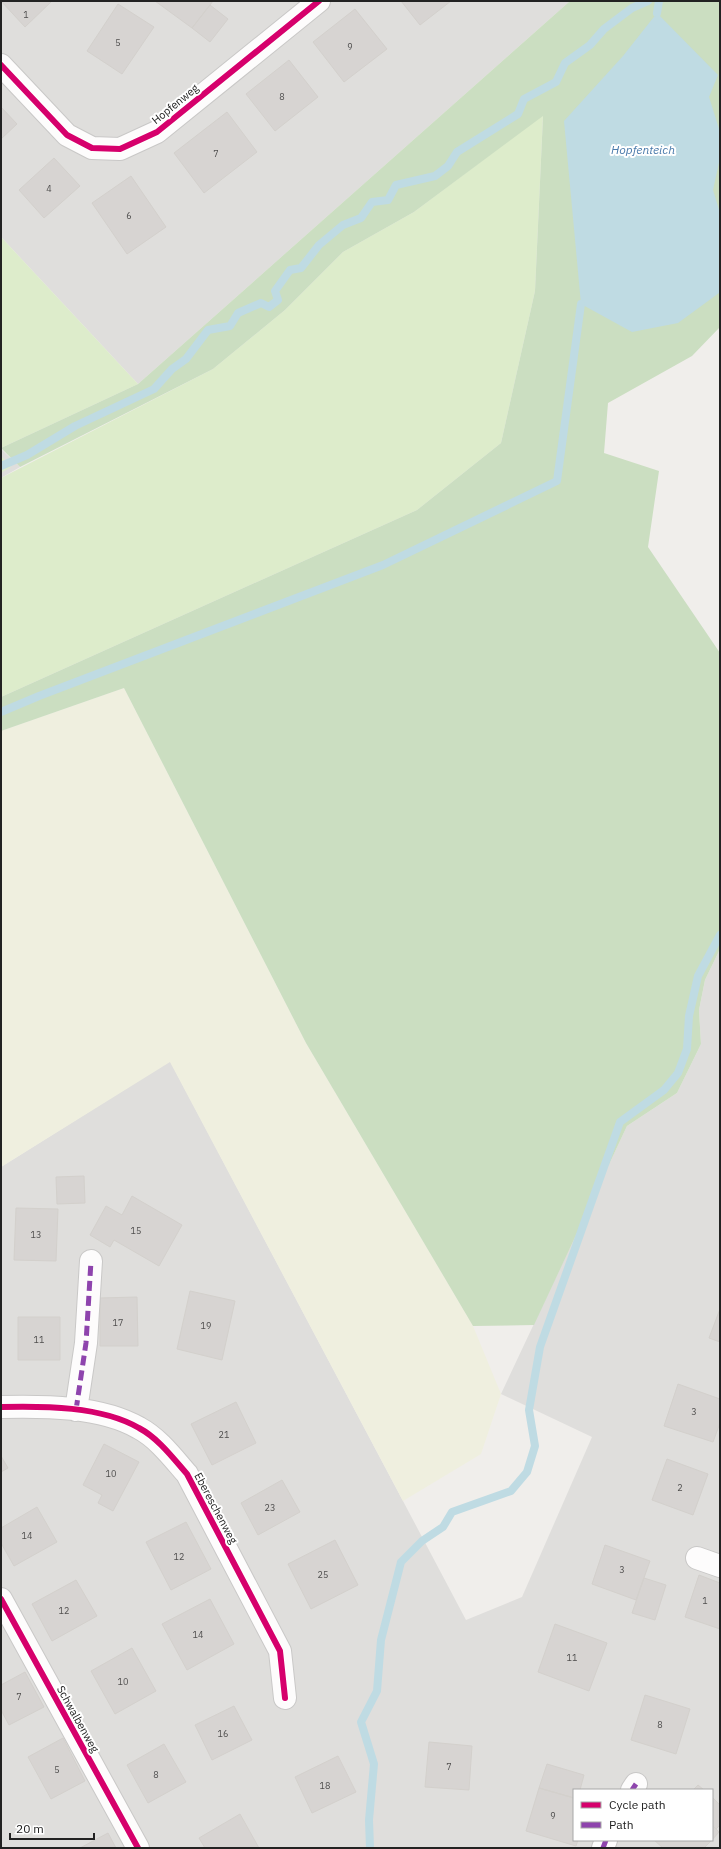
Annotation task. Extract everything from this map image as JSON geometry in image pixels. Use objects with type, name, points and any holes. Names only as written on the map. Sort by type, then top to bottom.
[{"type":"street","name":"Hopfenweg","points":[[1,66],[67,135],[92,148],[120,149],[157,132],[312,3]]},
{"type":"street","points":[[76,1410],[86,1343],[91,1261]]},
{"type":"street","name":"Ebereschenweg","points":[[1,1407],[31,1406],[76,1410],[118,1417],[140,1428],[169,1453],[187,1474],[280,1651],[285,1698]]},
{"type":"street","points":[[697,1558],[720,1566]]},
{"type":"street","name":"Schwalbenweg","points":[[1,1599],[138,1848]]},
{"type":"shaded area","points":[[1,1],[570,1],[138,384],[1,237]]},
{"type":"shaded area","points":[[1,449],[20,467],[1,478]]},
{"type":"shaded area","points":[[720,949],[720,1848],[1,1848],[1,1167],[170,1061],[466,1620],[522,1597],[592,1437],[501,1394],[627,1126],[677,1093],[701,1044],[699,1010],[705,980]]},
{"type":"green space","points":[[570,1],[720,1],[720,327],[692,356],[608,403],[604,453],[659,471],[648,547],[720,653],[720,949],[705,980],[699,1010],[701,1044],[677,1093],[627,1126],[534,1325],[473,1326],[306,1043],[124,688],[1,731],[1,697],[417,510],[501,443],[535,291],[543,116],[414,212],[343,252],[285,310],[213,369],[20,467],[1,448],[138,384]]},
{"type":"green space","points":[[543,115],[535,291],[501,443],[417,510],[1,697],[1,478],[213,369],[285,310],[343,252],[414,212]]},
{"type":"green space","points":[[1,237],[138,384],[1,448]]},
{"type":"green space","points":[[1,456],[11,467],[1,473]]},
{"type":"green space","points":[[124,688],[306,1043],[473,1326],[501,1394],[481,1454],[403,1501],[170,1062],[1,1167],[1,731]]},
{"type":"water","name":"Hopfenteich","points":[[657,13],[718,75],[709,97],[720,132],[720,158],[713,190],[720,213],[720,290],[719,293],[678,323],[632,332],[581,304],[564,121],[623,56]]},
{"type":"building","points":[[1,1],[52,1],[25,27]]},
{"type":"building","points":[[155,1],[213,1],[192,28]]},
{"type":"building","points":[[401,1],[451,1],[420,25]]},
{"type":"building","points":[[118,4],[154,27],[122,74],[87,51]]},
{"type":"building","points":[[210,5],[228,19],[210,42],[192,28]]},
{"type":"building","points":[[355,9],[387,49],[344,82],[313,42]]},
{"type":"building","points":[[289,60],[318,97],[275,131],[246,94]]},
{"type":"building","points":[[1,107],[17,124],[1,139]]},
{"type":"building","points":[[227,112],[257,152],[204,193],[174,153]]},
{"type":"building","points":[[54,158],[80,186],[44,218],[19,190]]},
{"type":"building","points":[[131,176],[166,227],[127,254],[92,203]]},
{"type":"building","points":[[84,1176],[85,1203],[57,1204],[56,1177]]},
{"type":"building","points":[[132,1196],[182,1225],[159,1266],[114,1240],[110,1247],[90,1235],[106,1206],[122,1215]]},
{"type":"building","points":[[16,1208],[58,1209],[56,1261],[14,1260]]},
{"type":"building","points":[[190,1291],[235,1301],[222,1360],[177,1349]]},
{"type":"building","points":[[137,1297],[138,1346],[100,1346],[100,1298]]},
{"type":"building","points":[[720,1309],[720,1342],[709,1338]]},
{"type":"building","points":[[18,1317],[60,1317],[60,1360],[18,1360]]},
{"type":"building","points":[[678,1384],[720,1399],[720,1423],[713,1442],[664,1426]]},
{"type":"building","points":[[236,1402],[256,1443],[212,1465],[191,1424]]},
{"type":"building","points":[[104,1444],[139,1462],[113,1511],[98,1503],[102,1495],[83,1485]]},
{"type":"building","points":[[1,1456],[8,1468],[1,1472]]},
{"type":"building","points":[[667,1459],[708,1474],[693,1515],[652,1500]]},
{"type":"building","points":[[282,1480],[300,1512],[258,1535],[241,1503]]},
{"type":"building","points":[[37,1507],[57,1542],[14,1566],[1,1543],[1,1528]]},
{"type":"building","points":[[186,1522],[211,1569],[171,1590],[146,1542]]},
{"type":"building","points":[[335,1540],[358,1585],[311,1609],[288,1564]]},
{"type":"building","points":[[605,1545],[650,1561],[636,1600],[592,1584]]},
{"type":"building","points":[[699,1575],[720,1583],[720,1629],[685,1617]]},
{"type":"building","points":[[644,1578],[666,1585],[655,1620],[632,1613]]},
{"type":"building","points":[[76,1580],[97,1616],[52,1641],[32,1604]]},
{"type":"building","points":[[210,1599],[234,1644],[187,1670],[162,1624]]},
{"type":"building","points":[[555,1624],[607,1643],[589,1691],[538,1672]]},
{"type":"building","points":[[132,1648],[156,1691],[115,1714],[91,1671]]},
{"type":"building","points":[[25,1672],[44,1707],[9,1725],[1,1710],[1,1685]]},
{"type":"building","points":[[645,1695],[690,1709],[676,1754],[631,1740]]},
{"type":"building","points":[[234,1706],[252,1740],[212,1760],[195,1725]]},
{"type":"building","points":[[63,1738],[85,1781],[51,1799],[28,1757]]},
{"type":"building","points":[[429,1742],[472,1746],[469,1790],[425,1787]]},
{"type":"building","points":[[164,1744],[186,1782],[148,1803],[127,1765]]},
{"type":"building","points":[[338,1756],[356,1792],[312,1813],[295,1777]]},
{"type":"building","points":[[547,1764],[584,1775],[580,1789],[573,1789],[573,1798],[539,1788]]},
{"type":"building","points":[[698,1785],[703,1789],[694,1789]]},
{"type":"building","points":[[539,1788],[573,1798],[573,1841],[578,1841],[576,1846],[526,1831]]},
{"type":"building","points":[[713,1798],[720,1805],[720,1825],[716,1829],[713,1826]]},
{"type":"building","points":[[240,1814],[259,1848],[205,1848],[199,1838]]},
{"type":"building","points":[[713,1826],[719,1832],[713,1839]]},
{"type":"building","points":[[108,1833],[116,1848],[80,1848]]},
{"type":"building","points":[[655,1841],[711,1841],[704,1848],[663,1848]]},
{"type":"waterway","points":[[1,466],[27,455],[75,426],[154,389],[172,369],[186,359],[208,330],[230,326],[238,313],[261,303],[269,307],[278,300],[275,291],[290,270],[301,268],[319,245],[343,225],[361,218],[372,202],[388,200],[396,185],[435,176],[448,166],[457,152],[518,114],[524,99],[556,82],[565,63],[590,45],[604,29],[632,8],[648,1]]},
{"type":"waterway","points":[[657,13],[659,1]]},
{"type":"waterway","points":[[1,712],[39,696],[383,565],[557,481],[581,304]]},
{"type":"waterway","points":[[370,1848],[369,1820],[374,1764],[361,1722],[377,1691],[381,1640],[401,1562],[422,1541],[443,1527],[452,1512],[511,1491],[527,1472],[535,1446],[529,1410],[540,1347],[620,1122],[664,1090],[678,1073],[687,1049],[689,1016],[698,976],[720,935]]},
{"type":"marked path","points":[[76,1410],[86,1343],[91,1261]]},
{"type":"marked path","points":[[633,1789],[636,1784]]},
{"type":"marked path","points":[[603,1848],[606,1841]]},
{"type":"cycle path","points":[[1,65],[67,135],[92,148],[120,149],[157,132],[319,1]]},
{"type":"cycle path","points":[[1,1407],[54,1407],[90,1411],[107,1415],[124,1421],[146,1432],[165,1449],[187,1474],[280,1651],[285,1698]]},
{"type":"cycle path","points":[[1,1599],[138,1848]]}]
